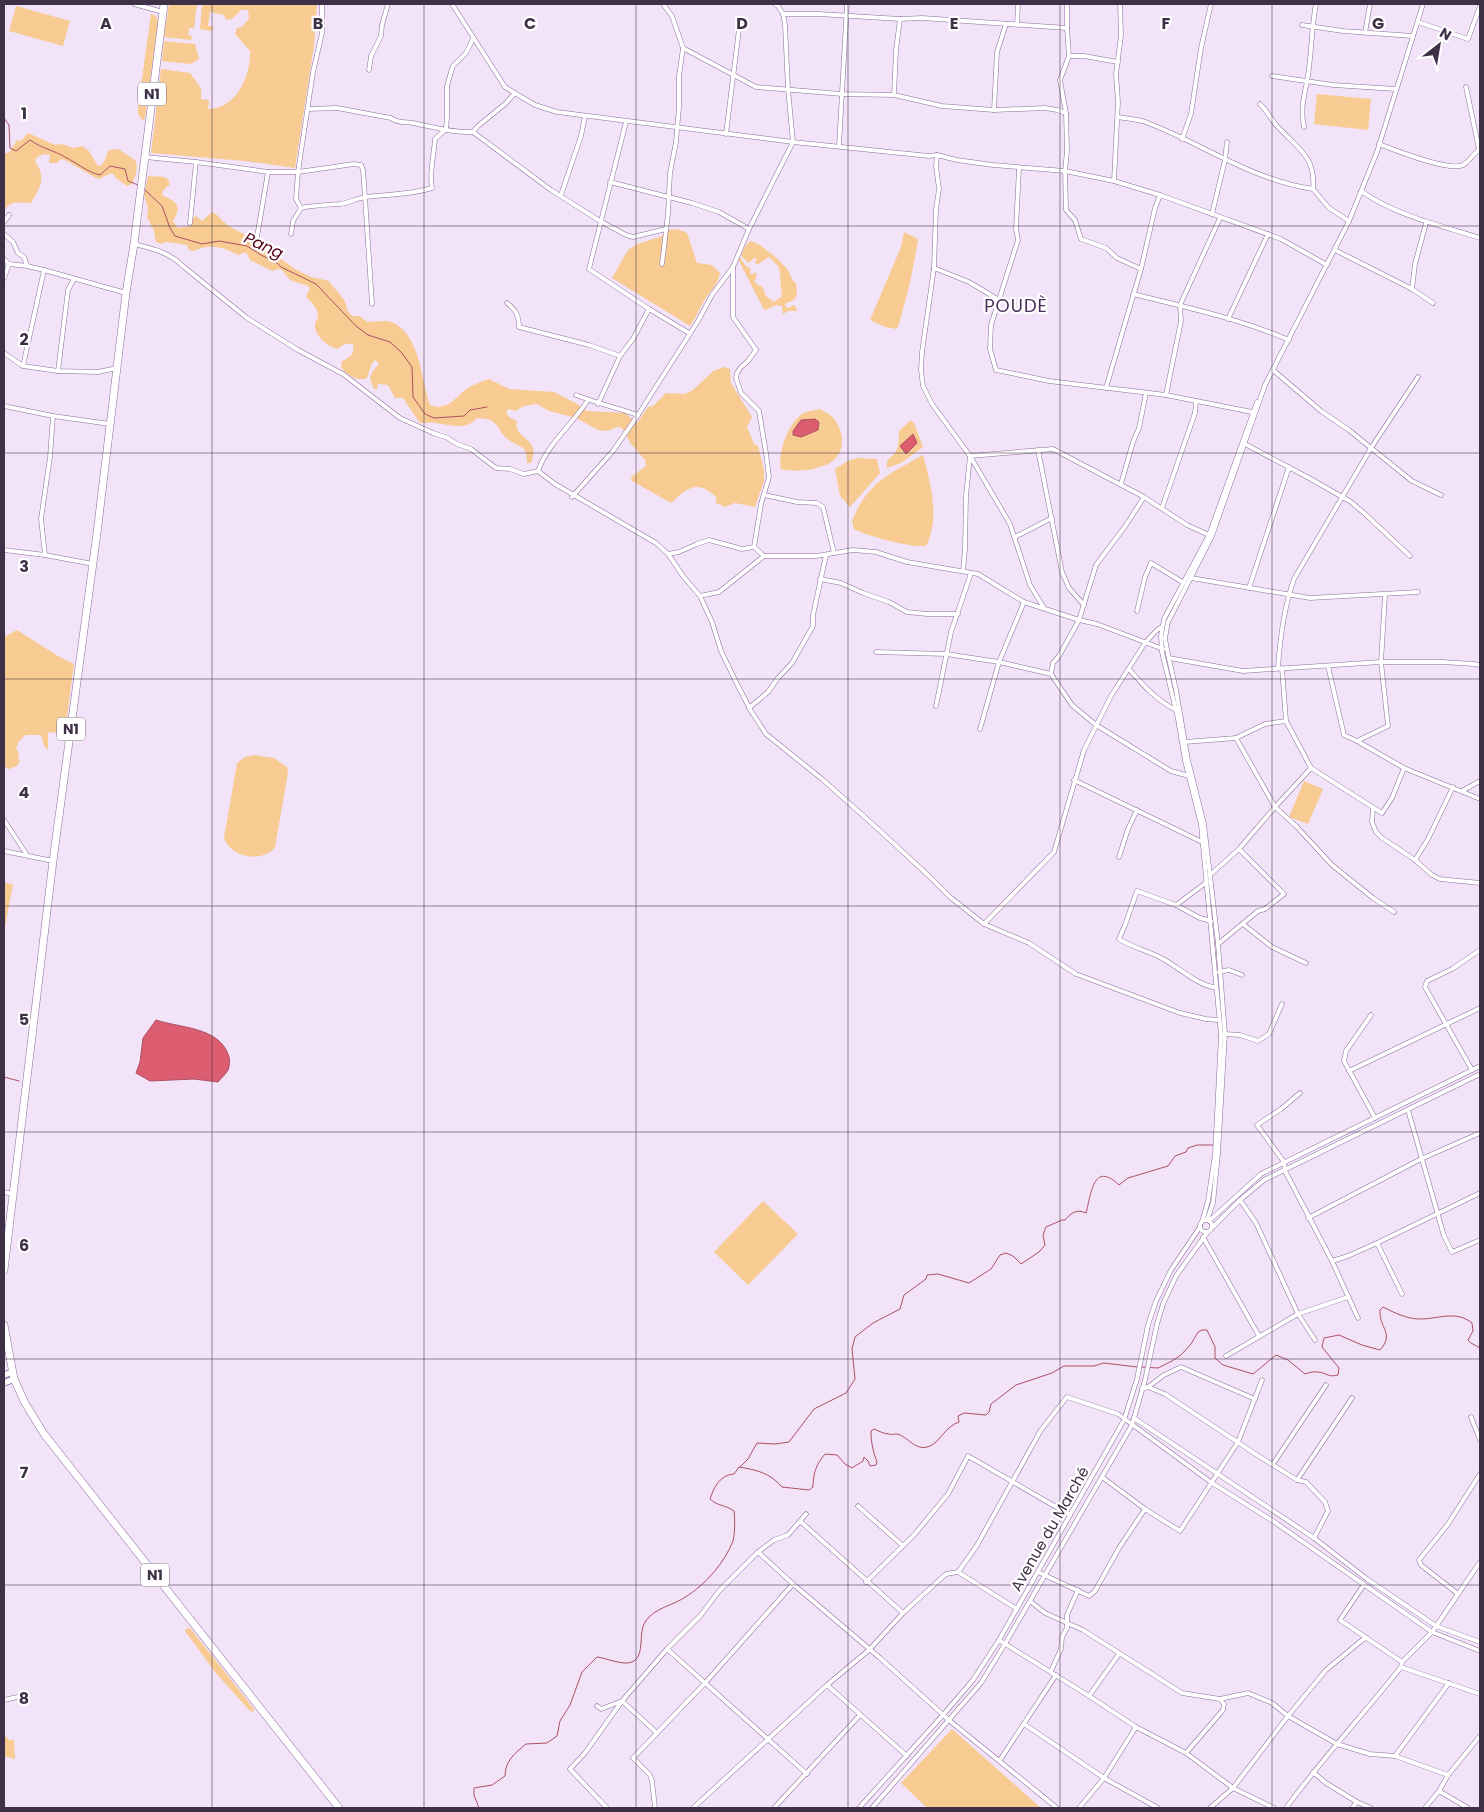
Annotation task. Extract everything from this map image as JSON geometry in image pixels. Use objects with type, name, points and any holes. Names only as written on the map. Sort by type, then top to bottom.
[{"type":"highway","name":"N1","points":[[4,1270],[53,861],[93,564],[164,4]]},
{"type":"highway","name":"N1","points":[[4,1326],[13,1376],[25,1403],[52,1445],[339,1808]]},
{"type":"main road","points":[[4,1375],[13,1376]]},
{"type":"main road","points":[[4,1383],[13,1376]]},
{"type":"street","points":[[134,4],[163,12]]},
{"type":"street","points":[[301,208],[296,199],[298,172],[313,72],[322,33],[322,4]]},
{"type":"street","points":[[369,70],[371,56],[381,36],[388,4]]},
{"type":"street","points":[[452,4],[505,87],[535,106],[557,112],[626,122],[793,142],[929,156],[937,155],[977,164],[1065,171],[1114,181],[1160,195],[1282,239],[1327,265]]},
{"type":"street","points":[[662,4],[672,16],[683,48],[679,76],[676,142],[670,173],[662,264]]},
{"type":"street","points":[[573,496],[613,451],[698,321],[712,295],[733,267],[749,229],[793,142],[785,25],[782,14],[775,4]]},
{"type":"street","points":[[839,146],[847,4]]},
{"type":"street","points":[[1016,25],[1018,4]]},
{"type":"street","points":[[1067,4],[1066,28],[1069,56],[1060,80],[1066,113],[1066,210],[1075,220],[1081,239],[1106,248],[1128,264],[1141,269]]},
{"type":"street","points":[[1114,181],[1118,117],[1116,74],[1121,36],[1120,4]]},
{"type":"street","points":[[1182,139],[1191,114],[1201,48],[1211,4]]},
{"type":"street","points":[[1304,127],[1302,101],[1307,81],[1316,4]]},
{"type":"street","points":[[1365,33],[1370,4]]},
{"type":"street","points":[[1423,4],[1380,144],[1362,191],[1335,250],[1252,412],[1209,535],[1164,619],[1160,636],[1201,825],[1211,921],[1218,1020],[1221,1035],[1217,1145],[1208,1201],[1200,1227],[1207,1233],[1240,1200],[1264,1180],[1480,1074]]},
{"type":"street","points":[[1418,22],[1468,39],[1480,6]]},
{"type":"street","points":[[782,14],[819,14],[900,19],[922,18],[1066,28]]},
{"type":"street","points":[[894,95],[896,50],[900,19]]},
{"type":"street","points":[[994,110],[997,52],[1006,24]]},
{"type":"street","points":[[1302,25],[1365,33],[1413,36]]},
{"type":"street","points":[[726,134],[732,73],[739,29]]},
{"type":"street","points":[[291,234],[293,221],[301,208],[316,204],[342,204],[365,197],[421,192],[432,188],[430,178],[435,139],[446,129],[448,117],[447,86],[453,66],[466,53],[473,39]]},
{"type":"street","points":[[683,48],[756,87],[842,94],[894,95],[942,106],[994,110],[1045,108],[1066,113]]},
{"type":"street","points":[[1069,56],[1084,56],[1118,62]]},
{"type":"street","points":[[1272,76],[1396,90]]},
{"type":"street","points":[[1380,144],[1419,159],[1453,167],[1464,165],[1480,149],[1466,87]]},
{"type":"street","points":[[473,132],[515,93]]},
{"type":"street","points":[[1260,104],[1274,122],[1298,145],[1306,157],[1315,175],[1313,189]]},
{"type":"street","points":[[308,110],[337,108],[391,118],[396,122],[412,123],[459,133],[473,132],[525,172],[600,221],[633,237],[666,229]]},
{"type":"street","points":[[561,195],[582,136],[585,116]]},
{"type":"street","points":[[1118,117],[1146,122],[1225,160],[1290,186],[1313,189],[1329,208],[1349,221]]},
{"type":"street","points":[[626,122],[589,269],[689,334]]},
{"type":"street","points":[[1212,214],[1228,142]]},
{"type":"street","points":[[937,155],[936,166],[939,189],[936,209],[934,268],[922,352],[921,370],[923,386],[932,404],[970,456],[999,504],[1015,537],[1030,585],[1044,608]]},
{"type":"street","points":[[144,157],[268,172],[298,172],[354,164],[360,165],[363,170],[372,304]]},
{"type":"street","points":[[190,224],[196,162]]},
{"type":"street","points":[[1019,168],[1016,229],[1018,240],[991,325],[990,348],[996,370],[1049,381],[1166,395],[1252,412]]},
{"type":"street","points":[[258,237],[268,172]]},
{"type":"street","points":[[610,182],[718,212],[749,229]]},
{"type":"street","points":[[1362,191],[1377,201],[1426,223],[1480,238]]},
{"type":"street","points":[[1106,388],[1141,269],[1155,208],[1160,195]]},
{"type":"street","points":[[4,222],[9,216]]},
{"type":"street","points":[[1166,395],[1181,321],[1180,306],[1220,218]]},
{"type":"street","points":[[1412,289],[1415,264],[1426,223]]},
{"type":"street","points":[[4,234],[13,242],[18,253],[24,257],[28,266]]},
{"type":"street","points":[[1228,320],[1268,234]]},
{"type":"street","points":[[134,244],[149,247],[178,260],[247,318],[298,350],[342,374],[400,418],[471,449],[496,468],[510,469],[524,474],[538,471],[573,496],[656,542],[668,554],[700,596],[712,622],[721,651],[749,708],[766,734],[822,779],[950,897],[984,924],[1029,943],[1076,974],[1180,1013],[1218,1020]]},
{"type":"street","points":[[1335,250],[1412,289],[1433,303]]},
{"type":"street","points":[[4,259],[9,264],[28,266],[126,293]]},
{"type":"street","points":[[4,278],[9,264]]},
{"type":"street","points":[[733,267],[733,317],[756,350],[741,367],[736,378],[741,393],[759,411],[769,477],[761,504],[754,547]]},
{"type":"street","points":[[934,268],[969,282],[999,300]]},
{"type":"street","points":[[23,366],[44,270]]},
{"type":"street","points":[[58,371],[68,290],[74,278]]},
{"type":"street","points":[[1133,294],[1264,329],[1289,340]]},
{"type":"street","points":[[507,303],[519,317],[519,327],[589,344],[620,356]]},
{"type":"street","points":[[598,404],[620,356],[634,338],[648,309]]},
{"type":"street","points":[[4,353],[23,366],[58,371],[98,372],[117,368]]},
{"type":"street","points":[[1273,370],[1412,481],[1441,495]]},
{"type":"street","points":[[1404,768],[1392,798],[1382,813],[1311,768],[1286,721],[1280,668],[1280,642],[1294,579],[1371,448],[1418,377]]},
{"type":"street","points":[[1208,1220],[1213,1204],[1226,1034],[1204,824],[1188,760],[1169,658],[1164,649],[1168,622],[1212,536],[1265,385]]},
{"type":"street","points":[[1121,484],[1139,428],[1146,394]]},
{"type":"street","points":[[576,395],[598,404],[638,415]]},
{"type":"street","points":[[538,471],[554,442],[588,400]]},
{"type":"street","points":[[1162,508],[1195,413],[1196,401]]},
{"type":"street","points":[[4,406],[53,416],[110,424]]},
{"type":"street","points":[[44,555],[41,519],[50,457],[53,416]]},
{"type":"street","points":[[1245,444],[1342,497],[1364,513],[1410,556]]},
{"type":"street","points":[[970,456],[1053,449],[1121,484],[1187,525],[1209,535]]},
{"type":"street","points":[[1038,450],[1062,572],[1069,588],[1084,605]]},
{"type":"street","points":[[963,571],[966,496],[970,456]]},
{"type":"street","points":[[1249,588],[1289,467]]},
{"type":"street","points":[[764,495],[797,502],[817,503],[823,508],[834,553]]},
{"type":"street","points":[[1051,674],[1053,663],[1060,656],[1078,620],[1096,565],[1144,497]]},
{"type":"street","points":[[1015,537],[1052,518]]},
{"type":"street","points":[[668,554],[680,552],[709,540],[742,549],[754,547]]},
{"type":"street","points":[[754,547],[764,556]]},
{"type":"street","points":[[4,550],[93,564]]},
{"type":"street","points":[[700,596],[719,592],[764,556],[816,556],[853,550],[876,552],[908,562],[978,574],[1024,602],[1078,620],[1097,624],[1164,649]]},
{"type":"street","points":[[749,708],[768,692],[792,663],[813,626],[813,615],[826,555]]},
{"type":"street","points":[[1137,611],[1145,577],[1151,563],[1184,583]]},
{"type":"street","points":[[936,706],[951,632],[971,573]]},
{"type":"street","points":[[1192,578],[1310,598],[1418,592]]},
{"type":"street","points":[[820,579],[841,584],[889,602],[906,612],[958,614]]},
{"type":"street","points":[[1357,741],[1388,726],[1382,662],[1385,595]]},
{"type":"street","points":[[980,729],[999,662],[1024,602]]},
{"type":"street","points":[[984,924],[1054,852],[1074,780],[1084,750],[1096,725],[1111,696],[1146,643],[1157,630],[1162,628]]},
{"type":"street","points":[[876,652],[946,654],[999,662],[1051,674],[1072,705],[1096,725],[1171,771],[1189,776]]},
{"type":"street","points":[[1169,658],[1243,671],[1382,662],[1442,662],[1480,665]]},
{"type":"street","points":[[1328,666],[1344,735],[1404,768],[1480,799]]},
{"type":"street","points":[[1129,669],[1164,704],[1176,710]]},
{"type":"street","points":[[1186,742],[1236,738],[1265,724],[1286,721]]},
{"type":"street","points":[[1236,738],[1275,807],[1296,826],[1332,865],[1373,898],[1394,912]]},
{"type":"street","points":[[1210,875],[1239,849],[1311,768]]},
{"type":"street","points":[[1074,780],[1202,842]]},
{"type":"street","points":[[1462,791],[1480,781]]},
{"type":"street","points":[[1415,860],[1428,839],[1453,787]]},
{"type":"street","points":[[1373,808],[1372,822],[1376,832],[1415,860],[1432,875],[1440,879],[1480,883]]},
{"type":"street","points":[[1119,857],[1128,829],[1137,810]]},
{"type":"street","points":[[4,820],[27,855]]},
{"type":"street","points":[[1218,944],[1284,894],[1239,849]]},
{"type":"street","points":[[4,851],[53,861]]},
{"type":"street","points":[[1176,905],[1207,882]]},
{"type":"street","points":[[1211,921],[1200,918],[1176,905],[1137,891],[1126,925],[1119,939],[1164,959],[1196,980],[1216,988]]},
{"type":"street","points":[[1243,924],[1272,947],[1306,964]]},
{"type":"street","points":[[1472,1070],[1425,987],[1427,981],[1452,969],[1480,950]]},
{"type":"street","points":[[1220,972],[1229,970],[1242,975]]},
{"type":"street","points":[[1226,1034],[1240,1035],[1258,1041],[1269,1034],[1282,1004]]},
{"type":"street","points":[[1349,1071],[1480,1008]]},
{"type":"street","points":[[1372,1015],[1346,1052],[1344,1061],[1375,1118]]},
{"type":"street","points":[[1202,1222],[1208,1220],[1261,1174],[1480,1066]]},
{"type":"street","points":[[1300,1093],[1257,1125],[1284,1162],[1285,1170],[1308,1218],[1332,1261],[1358,1318]]},
{"type":"street","points":[[1408,1110],[1444,1236],[1452,1252],[1480,1240]]},
{"type":"street","points":[[1308,1218],[1421,1159],[1480,1133]]},
{"type":"street","points":[[4,1192],[13,1194]]},
{"type":"street","points":[[1332,1261],[1377,1243],[1437,1212],[1480,1193]]},
{"type":"street","points":[[1240,1200],[1256,1223],[1298,1314],[1315,1340]]},
{"type":"street","points":[[1208,1220],[1213,1228]]},
{"type":"street","name":"Avenue du Marché","points":[[859,1808],[973,1680],[999,1640],[1124,1420],[1137,1379],[1148,1325],[1156,1301],[1171,1270],[1200,1227]]},
{"type":"street","name":"Avenue du Marché","points":[[872,1808],[981,1684],[1045,1576],[1132,1425],[1163,1304],[1176,1276],[1207,1233]]},
{"type":"street","points":[[1204,1237],[1260,1336]]},
{"type":"street","points":[[1377,1243],[1402,1294]]},
{"type":"street","points":[[1226,1356],[1298,1314],[1348,1298]]},
{"type":"street","points":[[1142,1389],[1180,1367],[1255,1399]]},
{"type":"street","points":[[1102,1477],[1145,1509],[1180,1531],[1238,1442],[1262,1380]]},
{"type":"street","points":[[1273,1464],[1326,1385]]},
{"type":"street","points":[[1148,1387],[1165,1394],[1297,1480],[1306,1482],[1325,1502],[1328,1511],[1314,1538]]},
{"type":"street","points":[[958,1572],[976,1547],[1041,1430],[1067,1397],[1118,1414],[1212,1483],[1272,1521],[1363,1586],[1432,1632],[1480,1652]]},
{"type":"street","points":[[1297,1480],[1352,1398]]},
{"type":"street","points":[[1471,1417],[1480,1440]]},
{"type":"street","points":[[1134,1418],[1314,1538],[1367,1579],[1436,1626],[1480,1642]]},
{"type":"street","points":[[866,1582],[903,1546],[948,1494],[968,1456],[1070,1515]]},
{"type":"street","points":[[1458,1594],[1421,1565],[1419,1560],[1448,1524],[1480,1475]]},
{"type":"street","points":[[858,1506],[903,1546]]},
{"type":"street","points":[[1038,1572],[1089,1596],[1095,1591],[1119,1548],[1145,1509]]},
{"type":"street","points":[[607,1808],[570,1769],[585,1753],[622,1701],[666,1649],[701,1615],[719,1591],[758,1552],[774,1540],[788,1535],[806,1514]]},
{"type":"street","points":[[800,1522],[903,1613]]},
{"type":"street","points":[[758,1552],[950,1721],[1058,1808]]},
{"type":"street","points":[[1286,1808],[1313,1772],[1401,1667],[1402,1662],[1432,1632],[1480,1562]]},
{"type":"street","points":[[693,1808],[827,1685],[869,1650],[903,1613],[946,1574],[958,1572],[1017,1609]]},
{"type":"street","points":[[655,1808],[650,1775],[633,1758],[705,1684],[793,1584]]},
{"type":"street","points":[[1363,1586],[1340,1620],[1402,1662]]},
{"type":"street","points":[[1051,1671],[1061,1649],[1062,1637],[1067,1628],[1066,1615],[1078,1590]]},
{"type":"street","points":[[1030,1601],[1046,1613],[1083,1630],[1182,1693],[1220,1699],[1248,1693],[1272,1703],[1288,1716],[1337,1744],[1370,1754],[1394,1756],[1448,1775]]},
{"type":"street","points":[[1210,1808],[1233,1788],[1326,1670],[1366,1638]]},
{"type":"street","points":[[999,1640],[1136,1726],[1186,1753],[1233,1788],[1274,1808]]},
{"type":"street","points":[[666,1649],[807,1774]]},
{"type":"street","points":[[1090,1696],[1118,1654]]},
{"type":"street","points":[[1401,1667],[1480,1694]]},
{"type":"street","points":[[1000,1760],[1056,1675]]},
{"type":"street","points":[[1394,1756],[1448,1683]]},
{"type":"street","points":[[827,1685],[907,1756]]},
{"type":"street","points":[[4,1700],[27,1696]]},
{"type":"street","points":[[1186,1753],[1223,1710],[1224,1704],[1220,1699]]},
{"type":"street","points":[[597,1706],[601,1708],[622,1701]]},
{"type":"street","points":[[622,1701],[656,1733]]},
{"type":"street","points":[[774,1808],[860,1715]]},
{"type":"street","points":[[1024,1724],[1104,1778],[1158,1808]]},
{"type":"street","points":[[1079,1808],[1104,1778],[1136,1726]]},
{"type":"street","points":[[1425,1808],[1440,1791],[1448,1775],[1480,1736]]},
{"type":"street","points":[[1313,1772],[1326,1783],[1357,1802],[1371,1808]]},
{"type":"street","points":[[1440,1791],[1468,1808]]},
{"type":"street","points":[[1352,1808],[1357,1802]]},
{"type":"shaded area","points":[[169,4],[197,4],[194,28],[189,28],[188,35],[192,36],[191,40],[164,37]]},
{"type":"shaded area","points":[[202,4],[317,4],[314,46],[295,168],[244,161],[151,153],[161,69],[190,73],[201,88],[201,99],[209,100],[208,109],[218,108],[227,104],[245,80],[250,60],[250,51],[235,34],[237,28],[242,27],[249,18],[248,10],[241,10],[232,19],[226,20],[224,15],[210,12],[208,26],[214,27],[212,31],[200,29]]},
{"type":"shaded area","points":[[16,6],[70,21],[63,46],[9,31]]},
{"type":"shaded area","points":[[151,14],[155,15],[158,21],[145,118],[143,120],[138,113],[138,107]]},
{"type":"shaded area","points":[[164,41],[195,44],[199,59],[191,64],[162,61]]},
{"type":"shaded area","points":[[1317,94],[1371,99],[1368,130],[1314,124]]},
{"type":"shaded area","points":[[28,133],[55,145],[62,144],[73,148],[82,146],[89,151],[98,166],[104,162],[109,150],[118,149],[135,160],[137,169],[132,184],[127,186],[112,173],[99,179],[96,178],[65,160],[61,159],[57,163],[49,163],[50,155],[44,154],[37,157],[35,162],[41,173],[41,182],[31,203],[12,203],[4,212],[4,153],[9,153],[17,140],[21,141]]},
{"type":"shaded area","points":[[148,176],[164,177],[169,181],[170,184],[162,192],[162,195],[177,205],[178,208],[173,221],[178,228],[191,226],[193,218],[196,216],[202,221],[212,212],[227,225],[258,242],[295,269],[311,277],[329,281],[343,298],[347,310],[352,316],[360,316],[367,322],[391,322],[401,327],[414,346],[430,405],[445,406],[470,387],[489,379],[509,389],[554,392],[587,411],[625,413],[637,423],[648,407],[653,406],[666,393],[685,394],[693,390],[713,371],[724,367],[730,369],[731,383],[752,417],[747,427],[754,444],[758,446],[764,470],[764,481],[755,507],[735,503],[725,507],[716,503],[716,497],[709,491],[698,487],[687,490],[671,503],[632,481],[631,477],[646,466],[645,460],[631,444],[622,428],[617,427],[600,431],[576,418],[549,411],[537,404],[524,406],[515,411],[509,409],[506,412],[509,417],[517,421],[519,432],[533,448],[531,463],[527,463],[524,450],[509,440],[497,425],[490,420],[477,418],[468,425],[463,426],[420,423],[403,398],[395,398],[388,385],[378,384],[377,389],[374,389],[370,379],[372,372],[379,364],[375,360],[372,363],[367,378],[363,379],[353,377],[341,367],[342,361],[353,353],[353,344],[345,344],[338,349],[319,337],[315,329],[318,317],[317,311],[306,297],[310,288],[308,286],[290,280],[282,270],[272,271],[250,260],[246,252],[238,255],[216,247],[205,247],[193,251],[189,250],[187,245],[166,242],[161,244],[156,242],[154,231],[147,217],[148,208],[144,195]]},
{"type":"shaded area","points":[[678,229],[687,233],[697,263],[712,265],[720,273],[690,326],[612,278],[628,250],[637,244],[660,237],[669,230]]},
{"type":"shaded area","points":[[904,232],[918,239],[918,241],[910,283],[897,329],[885,327],[870,320],[901,247]]},
{"type":"shaded area","points":[[751,241],[760,245],[780,262],[796,283],[797,294],[795,299],[785,304],[785,306],[788,308],[794,305],[797,309],[796,311],[788,311],[783,314],[782,306],[776,305],[766,310],[763,308],[738,259],[740,258],[751,269],[750,274],[757,273],[755,282],[762,286],[766,296],[774,302],[782,296],[779,267],[769,257],[757,265],[755,262],[757,259],[754,258],[749,263],[741,256]]},
{"type":"shaded area","points":[[820,409],[830,415],[838,425],[842,444],[838,455],[829,463],[816,468],[801,471],[781,469],[781,455],[789,430],[804,413]]},
{"type":"shaded area","points":[[815,419],[819,422],[818,430],[801,437],[793,435],[793,431],[801,420]]},
{"type":"shaded area","points":[[911,420],[914,423],[923,447],[901,463],[887,468],[888,461],[897,449],[899,431]]},
{"type":"shaded area","points":[[913,434],[917,443],[906,454],[900,446]]},
{"type":"shaded area","points":[[923,455],[933,501],[933,525],[926,546],[889,541],[854,529],[852,521],[858,508],[872,488],[890,474]]},
{"type":"shaded area","points":[[857,458],[877,459],[880,473],[850,507],[840,496],[835,469]]},
{"type":"shaded area","points":[[17,630],[74,664],[65,733],[49,732],[48,750],[44,746],[41,735],[26,735],[19,741],[16,748],[20,761],[17,766],[9,769],[4,766],[4,637]]},
{"type":"shaded area","points":[[255,755],[274,758],[287,767],[288,773],[275,847],[270,852],[255,857],[240,854],[233,850],[227,845],[224,838],[237,763],[245,757]]},
{"type":"shaded area","points":[[1304,781],[1323,789],[1308,824],[1289,817]]},
{"type":"shaded area","points":[[4,883],[13,884],[4,933]]},
{"type":"shaded area","points":[[156,1020],[207,1033],[216,1038],[223,1045],[229,1056],[229,1066],[226,1073],[218,1082],[194,1079],[150,1081],[136,1073],[140,1062],[143,1038]]},
{"type":"shaded area","points":[[763,1201],[798,1234],[748,1285],[714,1252]]},
{"type":"shaded area","points":[[190,1628],[254,1709],[253,1712],[215,1672],[185,1631]]},
{"type":"shaded area","points":[[952,1729],[1041,1808],[927,1808],[901,1783]]},
{"type":"shaded area","points":[[6,1736],[9,1740],[14,1740],[15,1759],[4,1756],[4,1738]]},
{"type":"waterway","name":"Pang","points":[[4,118],[9,125],[10,148],[16,151],[30,140],[95,174],[100,175],[110,166],[125,169],[128,181],[138,185]]},
{"type":"waterway","name":"Pang","points":[[143,188],[162,206],[175,236],[202,244],[219,241],[247,246],[281,267],[316,284],[356,326],[368,335],[390,342],[401,352],[412,367],[413,397],[425,414],[434,418],[464,416],[470,410],[487,407]]},
{"type":"waterway","points":[[4,1077],[19,1081]]},
{"type":"waterway","points":[[740,1467],[748,1459],[757,1443],[775,1444],[789,1442],[814,1409],[846,1393],[855,1379],[852,1349],[855,1337],[873,1323],[900,1309],[904,1295],[926,1279],[927,1275],[938,1274],[969,1283],[991,1269],[1000,1255],[1006,1253],[1013,1256],[1021,1264],[1039,1252],[1045,1245],[1043,1235],[1046,1227],[1065,1220],[1075,1212],[1086,1213],[1092,1190],[1098,1178],[1104,1176],[1119,1185],[1128,1178],[1168,1166],[1175,1156],[1186,1152],[1188,1148],[1197,1145],[1215,1145]]},
{"type":"waterway","points":[[1141,1367],[1158,1368],[1172,1361],[1181,1355],[1191,1344],[1198,1332],[1207,1330],[1215,1347],[1215,1358],[1223,1365],[1253,1374],[1276,1355],[1288,1360],[1305,1374],[1316,1372],[1332,1376],[1338,1375],[1339,1368],[1322,1347],[1324,1338],[1339,1335],[1380,1350],[1386,1339],[1380,1316],[1380,1310],[1383,1307],[1415,1319],[1447,1316],[1466,1319],[1472,1323],[1473,1331],[1468,1340],[1480,1348]]},
{"type":"waterway","points":[[479,1808],[474,1795],[474,1788],[492,1785],[505,1776],[509,1762],[526,1744],[547,1743],[557,1736],[560,1721],[570,1705],[582,1672],[597,1657],[621,1663],[634,1661],[639,1654],[643,1627],[649,1617],[694,1591],[720,1565],[733,1541],[735,1526],[734,1511],[710,1499],[713,1490],[721,1479],[734,1474],[739,1467],[763,1473],[773,1478],[782,1487],[809,1490],[813,1487],[814,1473],[817,1465],[825,1454],[837,1455],[845,1464],[852,1468],[863,1461],[864,1457],[870,1466],[876,1465],[871,1435],[871,1431],[874,1429],[885,1434],[897,1434],[924,1448],[936,1442],[949,1428],[959,1422],[958,1416],[964,1413],[986,1415],[991,1404],[1016,1385],[1052,1373],[1064,1366],[1094,1366],[1104,1363],[1137,1367]]},
{"type":"district","name":"POUDÈ","points":[[1016,306]]}]
